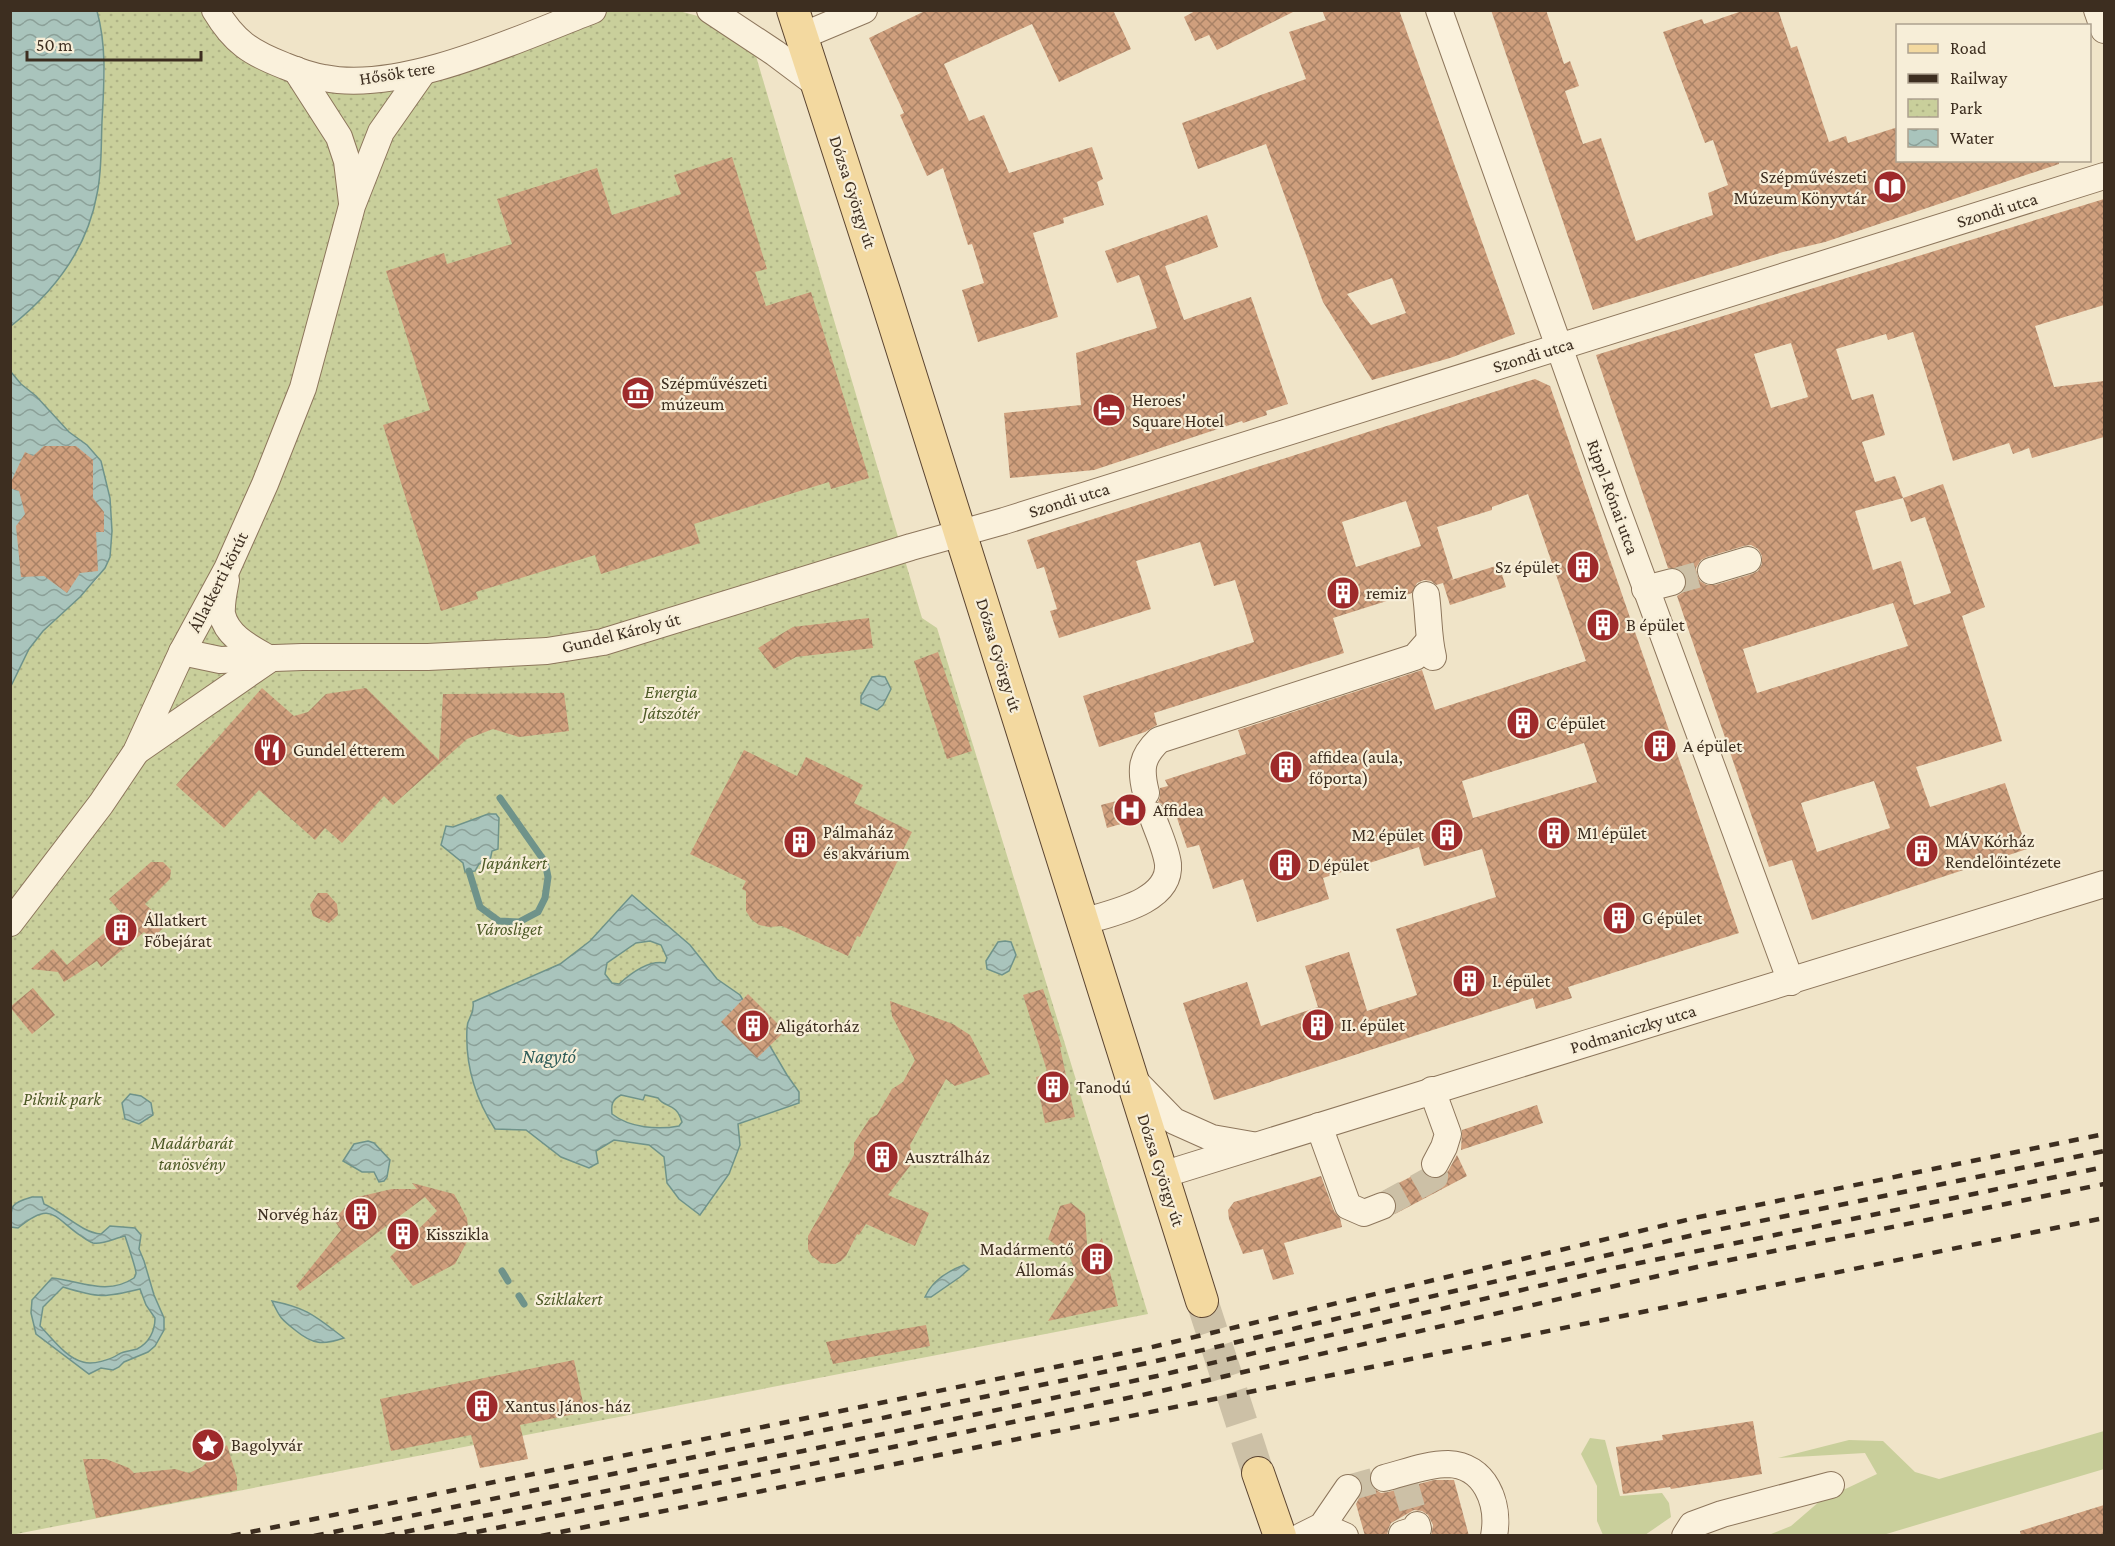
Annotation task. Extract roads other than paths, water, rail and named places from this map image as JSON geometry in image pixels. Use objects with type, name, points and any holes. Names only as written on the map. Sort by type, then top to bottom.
[{"type":"main road","name":"Dózsa György út","points":[[798,23],[1202,1300]]},
{"type":"main road","points":[[1258,1473],[1280,1536]]},
{"type":"street","name":"Hősök tere","points":[[215,10],[238,42],[252,52],[325,79],[356,81],[423,72],[593,10]]},
{"type":"street","points":[[710,10],[775,53],[819,87]]},
{"type":"street","points":[[798,23],[864,10]]},
{"type":"street","name":"Rippl-Rónai utca","points":[[1439,10],[1645,589],[1791,982]]},
{"type":"street","points":[[2097,10],[2104,30]]},
{"type":"street","name":"Állatkerti körút","points":[[296,70],[339,136],[347,161],[352,206]]},
{"type":"street","name":"Állatkerti körút","points":[[10,922],[101,804],[136,752],[182,652],[227,569],[265,484],[303,388],[352,206],[381,132],[423,72]]},
{"type":"street","name":"Szondi utca","points":[[961,533],[2104,176]]},
{"type":"street","name":"Gundel Károly út","points":[[182,652],[220,660],[428,657],[547,651],[603,642],[961,533]]},
{"type":"street","points":[[1711,571],[1748,560]]},
{"type":"street","points":[[136,752],[270,659],[236,638],[226,624],[222,613],[227,569]]},
{"type":"street","points":[[1645,589],[1672,582]]},
{"type":"street","points":[[1083,922],[1150,899],[1160,890],[1166,878],[1168,864],[1141,774],[1149,749],[1159,740],[1432,651],[1426,595]]},
{"type":"street","name":"Podmaniczky utca","points":[[1162,1175],[2104,884]]},
{"type":"street","points":[[1132,1079],[1174,1121],[1212,1138],[1255,1146]]},
{"type":"street","points":[[1432,1090],[1448,1134],[1435,1164]]},
{"type":"street","points":[[1319,1126],[1348,1206],[1364,1213],[1382,1206]]},
{"type":"street","points":[[1397,1478],[1448,1464],[1469,1470],[1479,1476],[1487,1486],[1493,1501],[1496,1516],[1494,1536]]},
{"type":"street","points":[[1685,1536],[1692,1525],[1722,1514],[1832,1485]]},
{"type":"street","points":[[1323,1532],[1348,1488]]},
{"type":"water","points":[[11,10],[97,11],[104,66],[100,176],[92,214],[77,251],[66,268],[41,299],[11,326]]},
{"type":"water","points":[[11,372],[69,432],[87,445],[101,461],[110,498],[112,531],[110,557],[105,568],[80,597],[43,631],[29,649],[11,686]]},
{"type":"water","points":[[872,677],[885,677],[891,689],[883,705],[877,710],[861,703],[861,696]]},
{"type":"water","points":[[488,814],[496,814],[499,818],[498,849],[492,851],[490,861],[479,864],[475,871],[465,872],[463,863],[441,845],[446,826],[453,827]]},
{"type":"water","name":"Nagytó","points":[[632,895],[690,945],[717,979],[740,995],[799,1092],[799,1103],[738,1124],[740,1145],[729,1174],[700,1215],[679,1199],[667,1183],[664,1157],[649,1145],[614,1140],[596,1151],[598,1163],[589,1168],[561,1157],[526,1130],[495,1129],[477,1093],[470,1068],[467,1042],[467,1024],[473,1010],[473,1002],[560,964],[590,941]],"holes":[[[650,941],[661,945],[667,958],[665,963],[646,966],[619,984],[612,983],[605,974],[607,963],[636,943]],[[621,1095],[643,1100],[645,1095],[658,1098],[677,1111],[682,1122],[679,1126],[662,1128],[644,1127],[619,1119],[612,1114],[612,1108],[613,1103]]]},
{"type":"water","points":[[998,942],[1011,942],[1016,955],[1009,971],[1002,975],[987,969],[986,961]]},
{"type":"water","points":[[130,1094],[141,1096],[151,1103],[153,1115],[139,1124],[125,1119],[122,1103]]},
{"type":"water","points":[[368,1141],[374,1143],[390,1160],[384,1181],[379,1182],[374,1172],[362,1172],[343,1161],[354,1144]]},
{"type":"water","points":[[42,1197],[44,1204],[94,1233],[101,1234],[110,1226],[135,1228],[141,1235],[139,1249],[164,1318],[164,1330],[155,1346],[148,1352],[124,1362],[113,1370],[101,1368],[89,1374],[36,1334],[31,1313],[32,1300],[52,1278],[104,1287],[124,1283],[134,1278],[136,1273],[125,1236],[93,1243],[52,1214],[45,1213],[18,1228],[11,1227],[13,1206],[25,1199]],"holes":[[[63,1287],[102,1296],[140,1289],[146,1305],[155,1318],[150,1336],[137,1349],[111,1358],[92,1363],[77,1360],[60,1347],[40,1326],[43,1307]]]},
{"type":"water","points":[[964,1265],[969,1269],[960,1277],[931,1297],[925,1297],[941,1277]]},
{"type":"water","points":[[272,1301],[303,1310],[344,1338],[330,1342],[307,1339],[279,1315]]},
{"type":"waterway","points":[[469,871],[480,907],[499,921],[519,922],[538,912],[545,898],[548,877],[545,862],[500,798]]},
{"type":"waterway","points":[[502,1271],[508,1281]]},
{"type":"waterway","points":[[519,1296],[524,1304]]},
{"type":"tunnel","points":[[1672,582],[1711,571]]},
{"type":"tunnel","points":[[1382,1206],[1435,1177],[1435,1164]]},
{"type":"tunnel","points":[[1202,1301],[1258,1473]]},
{"type":"tunnel","points":[[1348,1488],[1384,1478]]},
{"type":"tunnel","points":[[1405,1483],[1417,1525]]},
{"type":"railway","points":[[231,1536],[1148,1348],[1699,1217],[2104,1134]]},
{"type":"railway","points":[[314,1536],[1152,1362],[1702,1233],[2104,1151]]},
{"type":"railway","points":[[385,1536],[1157,1376],[1615,1268],[2104,1167]]},
{"type":"railway","points":[[457,1536],[1161,1391],[1710,1264],[2104,1184]]},
{"type":"railway","points":[[541,1536],[2104,1218]]},
{"type":"place","name":"Szépművészeti Múzeum Könyvtár","points":[[1890,187]]},
{"type":"place","name":"Szépművészeti múzeum","points":[[638,393]]},
{"type":"place","name":"Heroes' Square Hotel","points":[[1109,410]]},
{"type":"place","name":"Sz épület","points":[[1583,567]]},
{"type":"place","name":"remiz","points":[[1343,593]]},
{"type":"place","name":"B épület","points":[[1603,625]]},
{"type":"place","name":"C épület","points":[[1523,723]]},
{"type":"place","name":"A épület","points":[[1660,746]]},
{"type":"place","name":"Gundel étterem","points":[[270,750]]},
{"type":"place","name":"affidea (aula, főporta)","points":[[1286,767]]},
{"type":"place","name":"Affidea","points":[[1130,810]]},
{"type":"place","name":"M1 épület","points":[[1554,833]]},
{"type":"place","name":"M2 épület","points":[[1447,835]]},
{"type":"place","name":"Pálmaház és akvárium","points":[[800,842]]},
{"type":"place","name":"MÁV Kórház Rendelőintézete","points":[[1922,851]]},
{"type":"place","name":"D épület","points":[[1285,865]]},
{"type":"place","name":"G épület","points":[[1619,918]]},
{"type":"place","name":"Állatkert Főbejárat","points":[[121,930]]},
{"type":"place","name":"I. épület","points":[[1469,981]]},
{"type":"place","name":"II. épület","points":[[1318,1025]]},
{"type":"place","name":"Aligátorház","points":[[753,1026]]},
{"type":"place","name":"Tanodú","points":[[1053,1087]]},
{"type":"place","name":"Ausztrálház","points":[[882,1157]]},
{"type":"place","name":"Norvég ház","points":[[361,1214]]},
{"type":"place","name":"Kisszikla","points":[[403,1234]]},
{"type":"place","name":"Madármentő Állomás","points":[[1097,1259]]},
{"type":"place","name":"Xantus János-ház","points":[[482,1406]]},
{"type":"place","name":"Bagolyvár","points":[[208,1445]]},
{"type":"park label","name":"Energia Játszótér","points":[[671,702]]},
{"type":"park label","name":"Japánkert","points":[[514,863]]},
{"type":"park label","name":"Városliget","points":[[509,929]]},
{"type":"park label","name":"Piknik park","points":[[62,1099]]},
{"type":"park label","name":"Madárbarát tanösvény","points":[[192,1153]]},
{"type":"park label","name":"Sziklakert","points":[[569,1299]]}]
